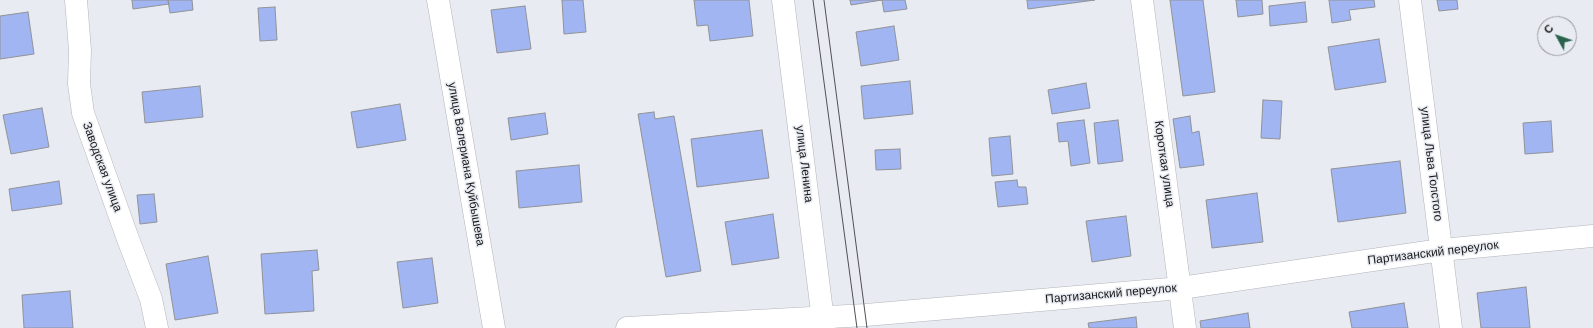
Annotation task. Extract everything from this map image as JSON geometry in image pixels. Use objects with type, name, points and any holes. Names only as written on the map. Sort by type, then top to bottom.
[{"type":"street","name":"Заводская улица","points":[[76,0],[80,50],[79,84],[83,113],[151,299],[157,328]]},
{"type":"street","name":"улица Валериана Куйбышева","points":[[438,0],[494,328]]},
{"type":"street","name":"улица Ленина","points":[[783,0],[824,322]]},
{"type":"street","name":"Короткая улица","points":[[1142,0],[1181,288],[1185,328]]},
{"type":"street","name":"улица Льва Толстого","points":[[1410,0],[1451,328]]},
{"type":"street","name":"Партизанский переулок","points":[[627,328],[824,322],[866,315],[1181,288],[1441,250],[1593,236]]},
{"type":"building","points":[[132,0],[168,0],[169,4],[133,9]]},
{"type":"building","points":[[168,0],[192,0],[193,10],[170,13]]},
{"type":"building","points":[[562,0],[583,0],[586,32],[564,34]]},
{"type":"building","points":[[694,0],[749,0],[753,36],[710,41],[708,25],[697,26]]},
{"type":"building","points":[[850,0],[882,0],[851,5]]},
{"type":"building","points":[[882,0],[905,0],[907,9],[884,12]]},
{"type":"building","points":[[1027,0],[1095,0],[1028,9]]},
{"type":"building","points":[[1170,0],[1203,0],[1215,92],[1183,96]]},
{"type":"building","points":[[1236,0],[1262,0],[1263,14],[1238,17]]},
{"type":"building","points":[[1329,0],[1374,0],[1375,7],[1349,10],[1351,20],[1332,23]]},
{"type":"building","points":[[1437,0],[1457,0],[1458,9],[1439,11]]},
{"type":"building","points":[[1305,2],[1307,22],[1270,26],[1269,6]]},
{"type":"building","points":[[525,6],[531,49],[497,53],[491,10]]},
{"type":"building","points":[[275,7],[277,40],[260,41],[258,8]]},
{"type":"building","points":[[28,12],[34,54],[0,59],[0,16]]},
{"type":"building","points":[[894,26],[899,60],[861,66],[856,32]]},
{"type":"building","points":[[1379,39],[1386,82],[1335,90],[1328,47]]},
{"type":"building","points":[[910,81],[913,114],[864,119],[861,86]]},
{"type":"building","points":[[1086,83],[1090,108],[1052,114],[1048,90]]},
{"type":"building","points":[[200,86],[203,117],[145,123],[142,92]]},
{"type":"building","points":[[1263,100],[1282,101],[1280,139],[1261,138]]},
{"type":"building","points":[[400,104],[406,140],[357,148],[351,112]]},
{"type":"building","points":[[42,108],[49,147],[11,154],[3,115]]},
{"type":"building","points":[[654,112],[655,119],[674,116],[701,271],[666,277],[638,114]]},
{"type":"building","points":[[545,113],[548,134],[511,140],[508,118]]},
{"type":"building","points":[[1190,116],[1192,133],[1199,131],[1204,165],[1180,168],[1173,119]]},
{"type":"building","points":[[1084,120],[1090,163],[1071,166],[1068,141],[1059,142],[1057,123]]},
{"type":"building","points":[[1118,120],[1123,161],[1098,164],[1094,123]]},
{"type":"building","points":[[1551,121],[1553,152],[1525,154],[1523,123]]},
{"type":"building","points":[[762,130],[769,178],[697,187],[691,139]]},
{"type":"building","points":[[1010,136],[1013,174],[992,176],[989,138]]},
{"type":"building","points":[[900,149],[901,169],[876,170],[875,150]]},
{"type":"building","points":[[1400,161],[1406,213],[1338,222],[1331,169]]},
{"type":"building","points":[[579,165],[582,202],[519,208],[516,171]]},
{"type":"building","points":[[1017,180],[1018,187],[1026,187],[1028,204],[998,207],[995,182]]},
{"type":"building","points":[[59,181],[62,204],[12,211],[9,189]]},
{"type":"building","points":[[1257,193],[1263,242],[1212,248],[1206,200]]},
{"type":"building","points":[[154,194],[157,222],[140,224],[137,195]]},
{"type":"building","points":[[773,214],[779,258],[732,265],[725,222]]},
{"type":"building","points":[[1126,216],[1131,256],[1092,262],[1086,221]]},
{"type":"building","points":[[317,250],[319,270],[312,271],[314,311],[265,314],[261,254]]},
{"type":"building","points":[[208,256],[218,313],[175,320],[166,264]]},
{"type":"building","points":[[432,258],[438,303],[403,308],[397,262]]},
{"type":"building","points":[[1526,287],[1530,328],[1481,328],[1477,293]]},
{"type":"building","points":[[70,291],[73,328],[24,328],[22,295]]},
{"type":"building","points":[[1404,303],[1408,328],[1352,328],[1349,312]]},
{"type":"building","points":[[1248,313],[1250,328],[1201,328],[1200,321]]},
{"type":"building","points":[[1136,317],[1137,328],[1089,328],[1088,323]]},
{"type":"tram line","points":[[813,0],[857,328]]},
{"type":"tram line","points":[[824,0],[867,328]]}]
